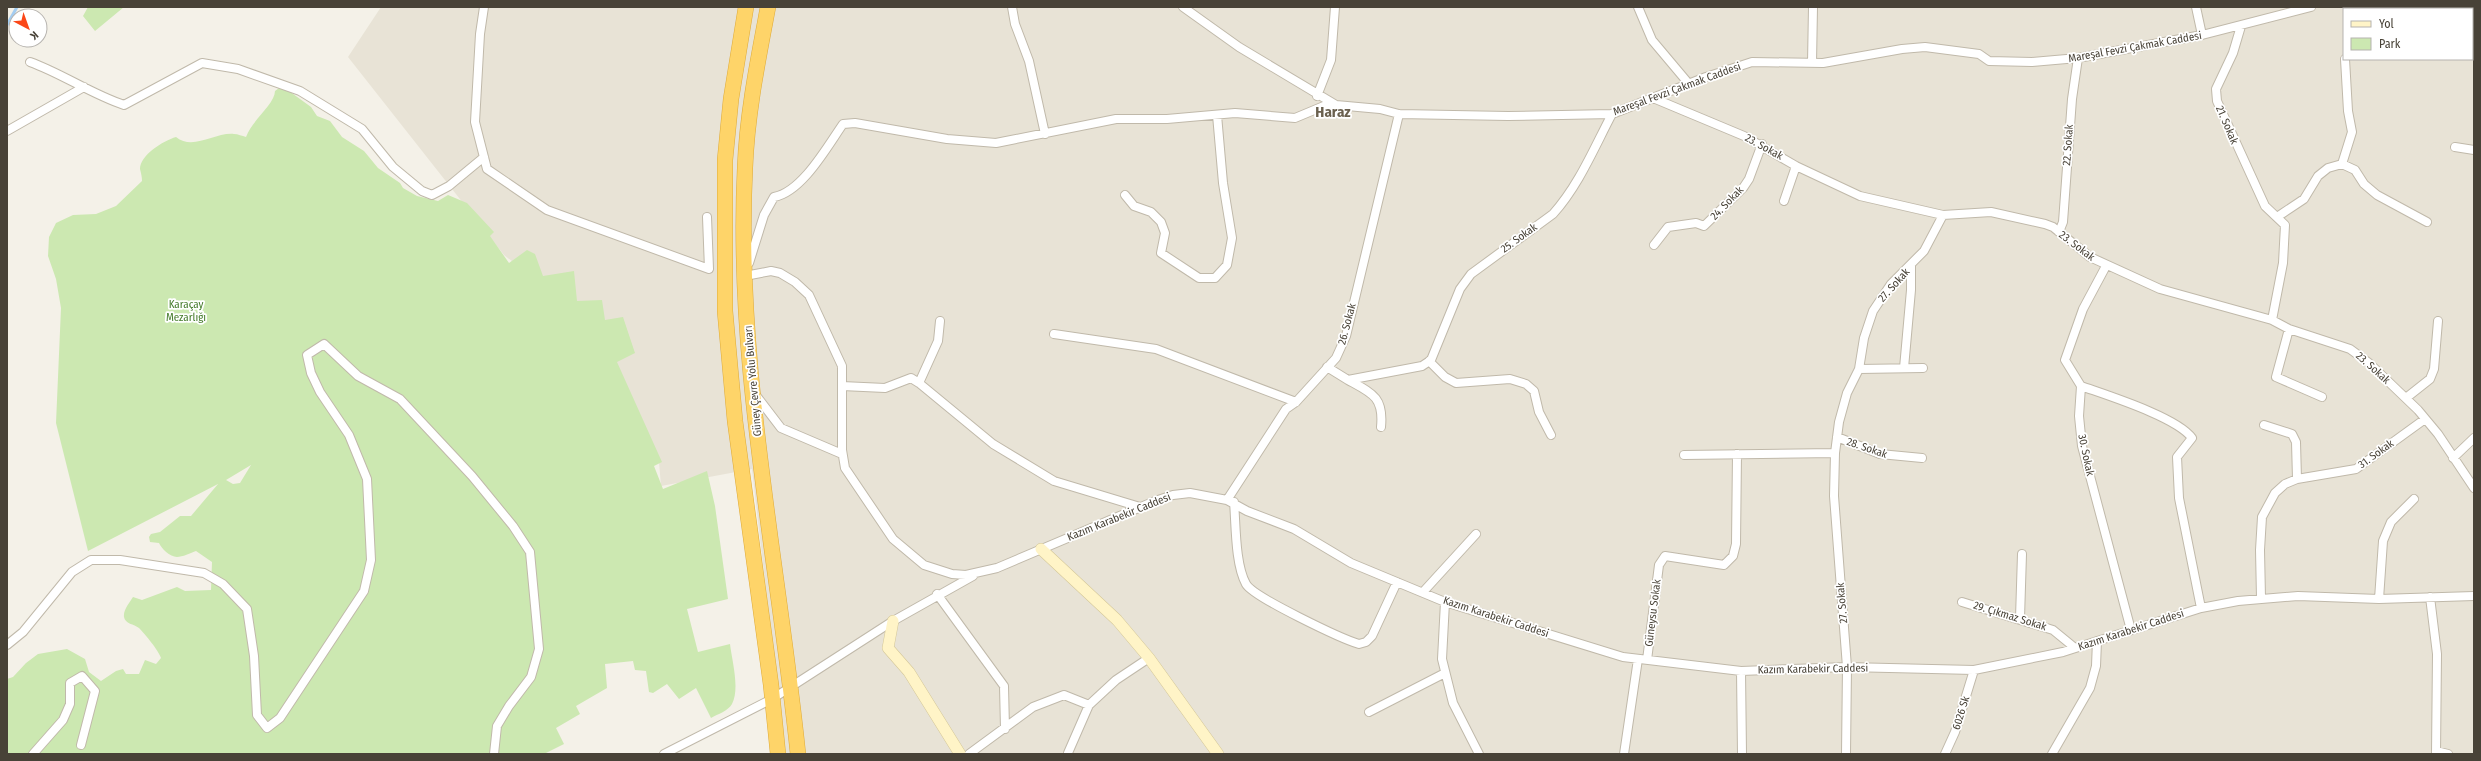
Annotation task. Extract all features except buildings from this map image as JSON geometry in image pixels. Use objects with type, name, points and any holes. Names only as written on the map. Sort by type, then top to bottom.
[{"type":"highway","name":"Güney Çevre Yolu Bulvarı","points":[[746,7],[731,99],[726,160],[725,311],[735,421],[778,754]]},
{"type":"highway","name":"Güney Çevre Yolu Bulvarı","points":[[768,7],[753,88],[745,167],[745,276],[753,393],[798,754]]},
{"type":"street","points":[[484,7],[480,34],[476,122],[487,169],[547,210],[709,269],[707,217]]},
{"type":"street","points":[[1012,7],[1015,24],[1029,61],[1045,134]]},
{"type":"street","name":"Mareşal Fevzi Çakmak Caddesi","points":[[1183,7],[1239,47],[1317,96],[1331,103],[1380,109],[1399,114],[1508,116],[1612,114],[1689,84],[1752,62],[1812,63],[1925,47],[1979,54],[1989,61],[2032,62],[2078,58],[2202,35],[2310,7]]},
{"type":"street","points":[[1317,96],[1331,60],[1335,7]]},
{"type":"street","points":[[1638,7],[1652,40],[1689,84]]},
{"type":"street","points":[[1812,63],[1813,7]]},
{"type":"street","points":[[2196,7],[2202,35]]},
{"type":"street","name":"21. Sokak","points":[[2240,26],[2233,53],[2216,89],[2217,101],[2251,179],[2265,206],[2285,225],[2283,263],[2272,320]]},
{"type":"street","name":"22. Sokak","points":[[2059,232],[2062,222],[2072,99],[2078,58]]},
{"type":"street","points":[[2342,164],[2352,132],[2347,103],[2345,60]]},
{"type":"street","points":[[30,62],[55,71],[104,98],[124,105],[202,63],[238,69],[300,91],[362,129],[393,167],[422,191],[432,195],[449,186],[484,157]]},
{"type":"street","points":[[7,131],[84,87]]},
{"type":"street","name":"23. Sokak","points":[[1653,98],[1762,144],[1796,166],[1860,196],[1943,216],[1991,212],[2045,224],[2059,232],[2090,257],[2106,266],[2160,289],[2272,320],[2289,329],[2350,349],[2406,398],[2425,419],[2438,434],[2474,488]]},
{"type":"street","points":[[745,276],[757,234],[774,197],[786,195],[797,184],[815,164],[843,124],[855,123],[947,138],[996,143],[1116,119],[1217,115],[1235,112],[1295,118],[1331,103]]},
{"type":"street","name":"26. Sokak","points":[[1230,501],[1286,409],[1296,402],[1336,358],[1346,336],[1399,114]]},
{"type":"street","name":"25. Sokak","points":[[1429,361],[1435,353],[1460,289],[1471,274],[1547,218],[1563,202],[1583,170],[1612,114]]},
{"type":"street","points":[[1125,196],[1134,206],[1151,212],[1160,222],[1165,233],[1161,253],[1199,278],[1215,278],[1227,265],[1232,238],[1223,183],[1217,115]]},
{"type":"street","name":"24. Sokak","points":[[1654,246],[1668,227],[1696,223],[1704,226],[1721,210],[1749,179],[1762,144]]},
{"type":"street","points":[[2455,147],[2474,150]]},
{"type":"street","points":[[2277,217],[2304,200],[2318,176],[2328,168],[2342,164],[2355,170],[2364,184],[2377,195],[2427,222]]},
{"type":"street","points":[[1784,201],[1796,166]]},
{"type":"street","name":"27. Sokak","points":[[1846,754],[1847,667],[1836,541],[1835,453],[1837,437],[1844,403],[1859,370],[1864,338],[1872,311],[1891,284],[1911,266],[1924,251],[1943,216]]},
{"type":"street","points":[[1904,368],[1911,290],[1911,266]]},
{"type":"street","points":[[2106,266],[2083,309],[2065,360],[2081,386],[2115,397],[2166,420],[2192,438],[2177,457],[2179,498],[2201,608]]},
{"type":"street","name":"Kazım Karabekir Caddesi","points":[[745,276],[771,271],[780,273],[805,291],[816,306],[839,359],[842,386],[842,454],[850,478],[893,539],[913,558],[924,565],[952,574],[981,572],[997,568],[1140,507],[1182,493],[1230,501],[1247,511],[1294,529],[1351,563],[1445,602],[1563,639],[1638,659],[1741,671],[1847,667],[1974,670],[2075,648],[2201,608],[2261,598],[2298,596],[2379,599],[2430,596],[2474,596]]},
{"type":"street","points":[[919,383],[938,341],[940,321]]},
{"type":"street","points":[[2406,398],[2430,379],[2434,369],[2438,321]]},
{"type":"street","points":[[2289,329],[2276,377],[2322,397]]},
{"type":"street","points":[[1054,334],[1156,349],[1296,402]]},
{"type":"street","points":[[7,646],[23,632],[72,572],[91,560],[120,560],[204,574],[223,584],[247,609],[254,656],[256,715],[267,728],[280,718],[364,591],[371,560],[367,478],[349,435],[320,392],[311,373],[307,355],[324,344],[358,376],[400,399],[472,476],[513,526],[530,552],[539,649],[531,677],[509,706],[497,726],[494,754]]},
{"type":"street","points":[[1348,380],[1422,366],[1429,361],[1445,378],[1456,383],[1510,379],[1526,384],[1534,392],[1539,412],[1551,435]]},
{"type":"street","points":[[1327,367],[1365,389],[1381,405],[1383,410],[1381,427]]},
{"type":"street","points":[[1859,370],[1923,368]]},
{"type":"street","points":[[842,386],[885,388],[911,378],[993,444],[1054,481],[1140,507]]},
{"type":"street","name":"30. Sokak","points":[[2081,386],[2079,416],[2082,446],[2131,630]]},
{"type":"street","points":[[753,393],[781,428],[842,454]]},
{"type":"street","name":"31. Sokak","points":[[2261,598],[2260,550],[2262,517],[2275,493],[2285,484],[2297,479],[2356,469],[2425,419]]},
{"type":"street","points":[[2264,425],[2292,434],[2296,442],[2297,479]]},
{"type":"street","name":"28. Sokak","points":[[1837,437],[1880,454],[1922,458]]},
{"type":"street","points":[[2453,458],[2474,438]]},
{"type":"street","points":[[1684,455],[1835,453]]},
{"type":"street","name":"Güneysu Sokak","points":[[1647,660],[1659,565],[1665,556],[1724,565],[1731,560],[1736,544],[1737,454]]},
{"type":"street","points":[[2379,599],[2383,541],[2391,522],[2414,499]]},
{"type":"street","points":[[1230,501],[1246,585],[1255,594],[1269,602],[1359,644],[1366,642],[1372,636],[1397,582]]},
{"type":"street","points":[[1423,592],[1476,534]]},
{"type":"street","points":[[1041,549],[1117,620],[1149,658],[1218,754]]},
{"type":"street","points":[[2020,618],[2022,554]]},
{"type":"street","points":[[664,754],[772,699],[789,686],[937,594],[981,572]]},
{"type":"street","points":[[937,594],[1004,686],[1005,729]]},
{"type":"street","points":[[2430,596],[2437,654],[2436,752],[2448,754]]},
{"type":"street","points":[[1445,602],[1442,659],[1445,673],[1452,703],[1479,754]]},
{"type":"street","name":"29. Çıkmaz Sokak","points":[[1962,602],[2020,618],[2053,630],[2075,648]]},
{"type":"street","points":[[893,621],[888,648],[909,672],[960,754]]},
{"type":"street","points":[[2052,754],[2090,688],[2096,666],[2097,641]]},
{"type":"street","points":[[1068,753],[1089,705],[1116,680],[1149,658]]},
{"type":"street","points":[[1624,754],[1638,659]]},
{"type":"street","name":"6026 Sk","points":[[1945,754],[1955,732],[1974,670]]},
{"type":"street","points":[[1741,671],[1742,754]]},
{"type":"street","points":[[1369,712],[1445,673]]},
{"type":"street","points":[[33,754],[63,720],[70,704],[70,683],[82,676],[95,691],[81,745]]},
{"type":"street","points":[[969,754],[1033,707],[1064,695],[1089,705]]},
{"type":"shaded area","points":[[381,7],[2474,7],[2474,754],[785,754],[752,469],[661,486],[659,462],[611,368],[624,348],[504,255],[348,57]]},
{"type":"green space","points":[[88,7],[124,7],[95,31],[83,16]]},
{"type":"green space","name":"Karaçay Mezarlığı","points":[[279,88],[289,91],[311,107],[317,116],[330,121],[342,137],[364,151],[378,168],[400,183],[403,188],[417,196],[438,201],[448,195],[467,203],[494,232],[490,236],[509,263],[527,250],[535,254],[543,276],[574,271],[577,301],[602,300],[605,320],[623,317],[635,353],[617,362],[662,462],[654,466],[663,489],[707,471],[715,506],[728,599],[687,609],[698,652],[730,644],[735,674],[735,690],[732,704],[728,709],[711,718],[696,688],[679,699],[667,684],[653,693],[649,692],[646,671],[635,670],[633,661],[605,664],[607,688],[576,706],[580,714],[556,728],[564,744],[544,754],[7,754],[7,679],[13,677],[26,663],[38,654],[67,649],[85,659],[89,672],[101,681],[116,671],[123,669],[126,674],[139,674],[145,660],[156,664],[161,658],[155,647],[142,631],[128,623],[124,617],[127,606],[133,597],[142,600],[177,587],[185,591],[211,590],[212,562],[196,551],[179,557],[174,557],[164,550],[159,543],[150,542],[149,537],[151,534],[160,532],[180,516],[191,516],[218,484],[88,551],[56,423],[61,308],[56,279],[48,256],[49,237],[56,223],[73,215],[96,214],[116,206],[142,181],[140,169],[141,164],[148,154],[159,145],[176,137],[183,141],[197,142],[227,134],[236,134],[246,137],[253,124],[271,101],[275,91]],"holes":[[[251,465],[240,483],[233,484],[226,480]]]},
{"type":"waterway","points":[[7,25],[17,7]]},
{"type":"district","name":"Haraz","points":[[1333,112]]}]
